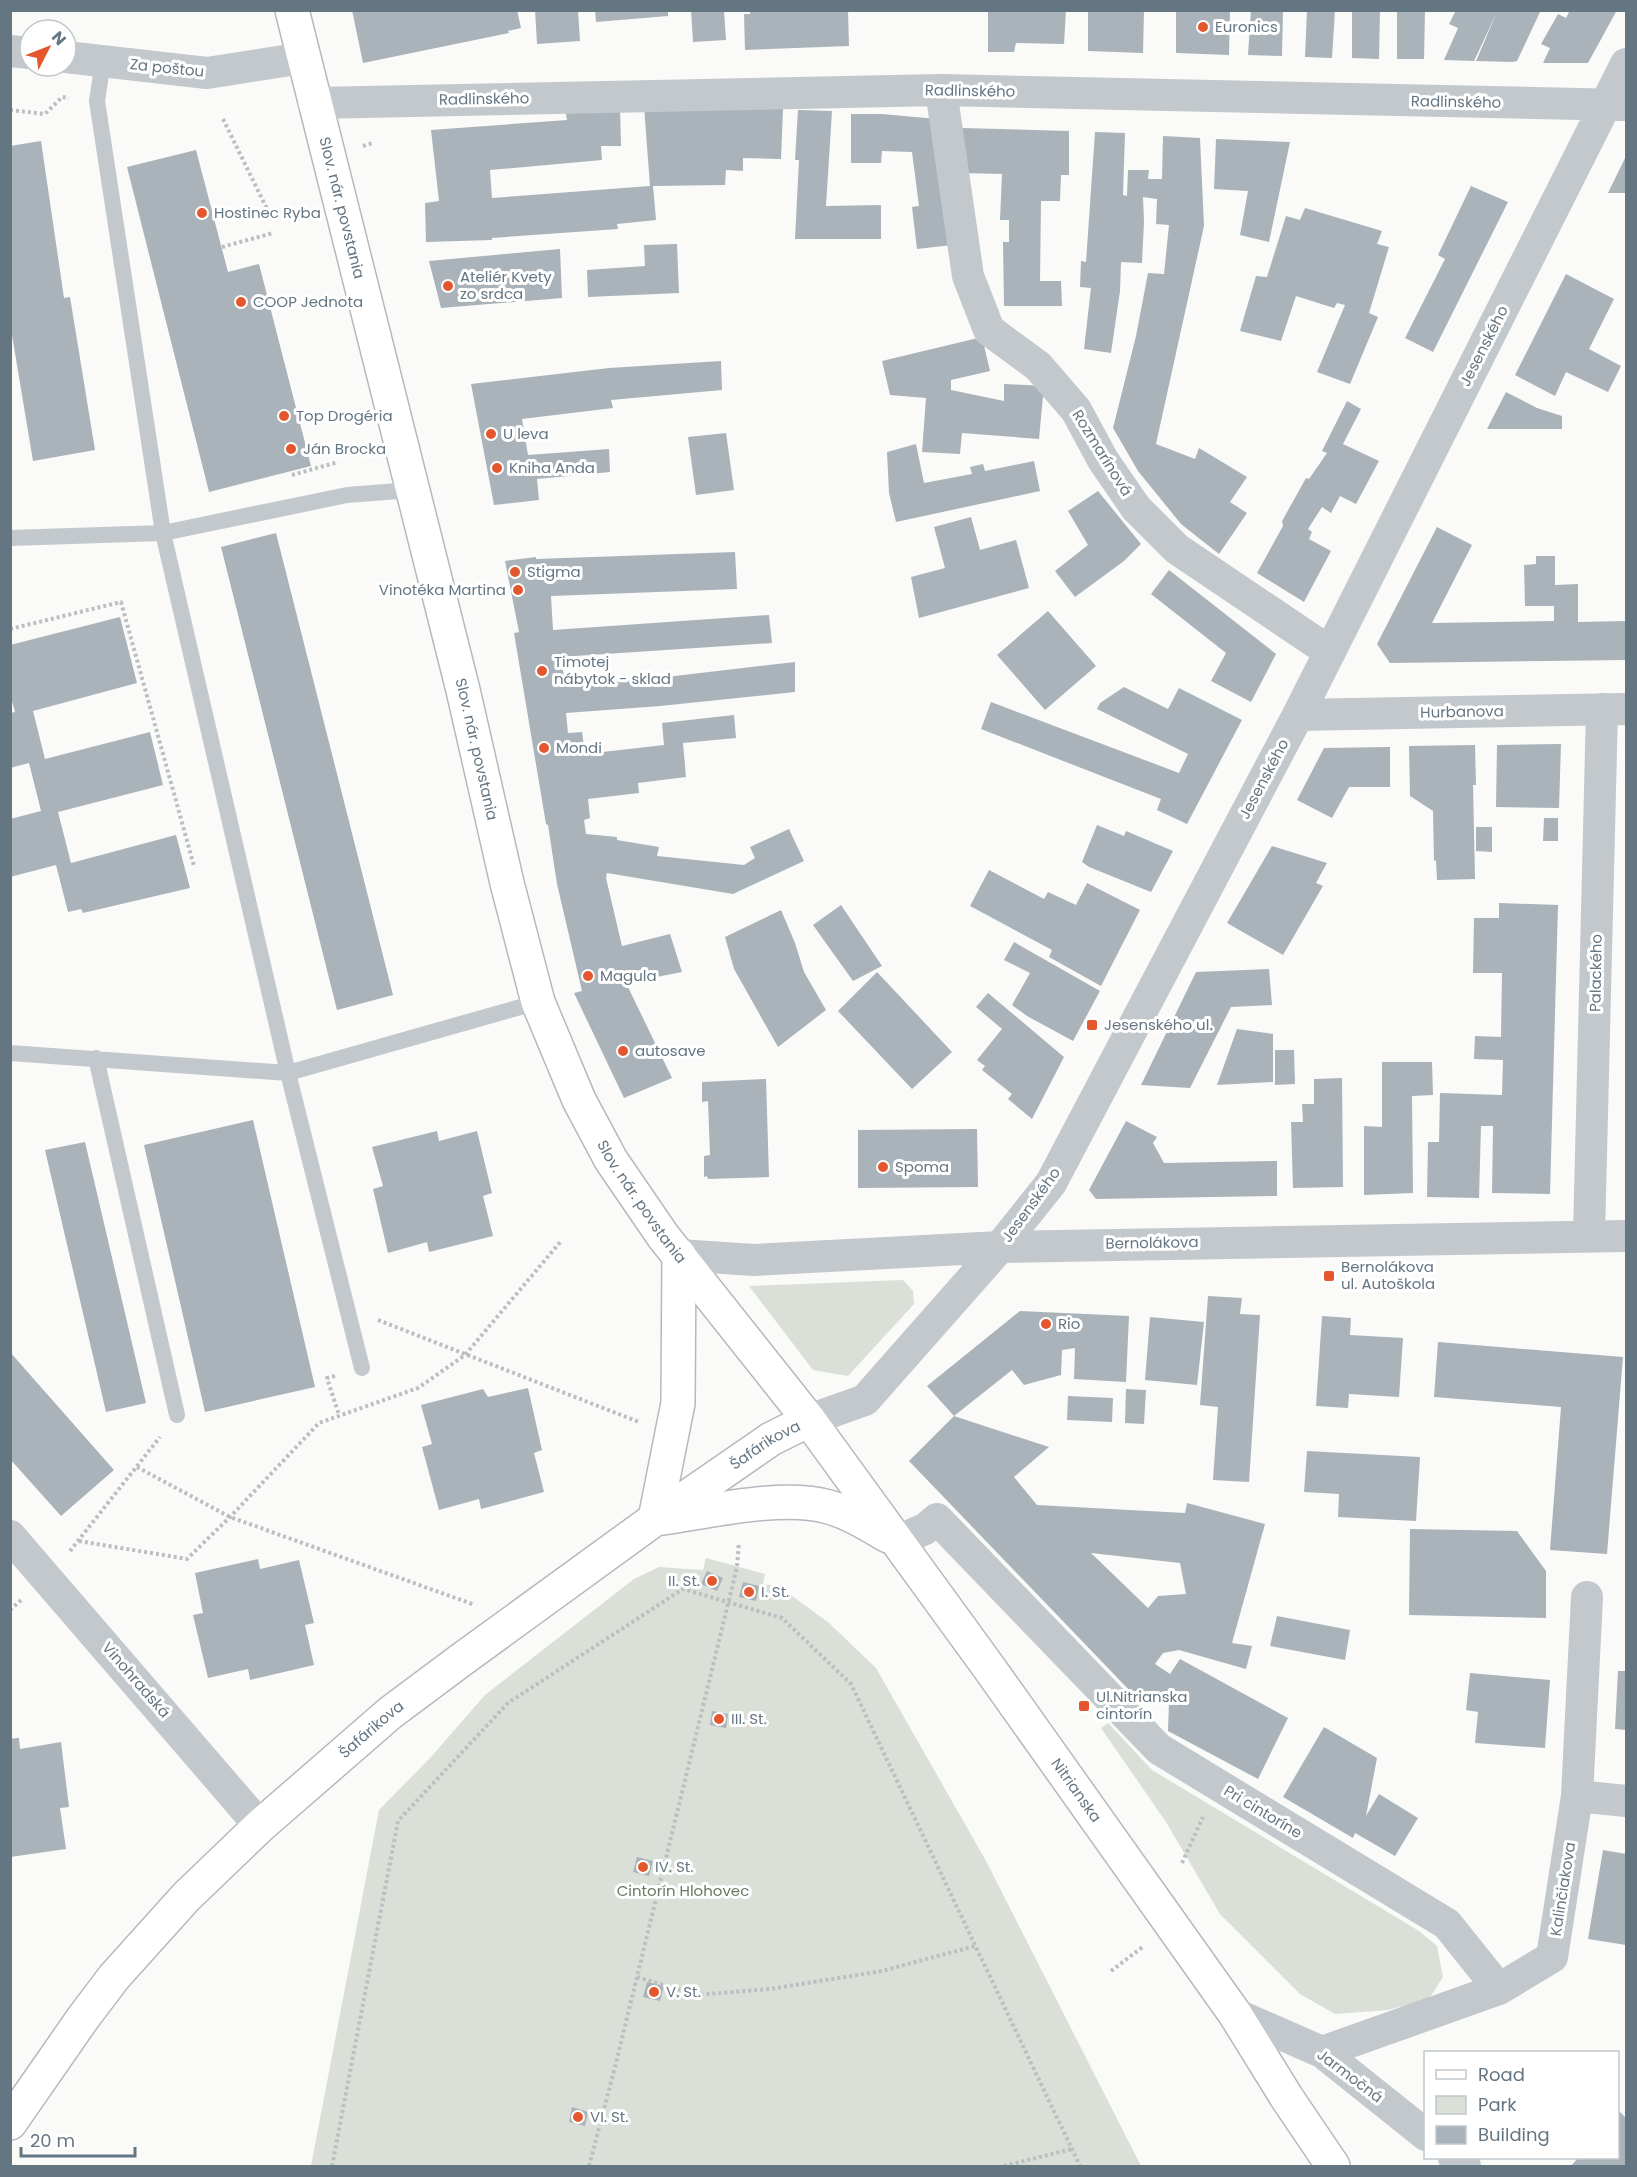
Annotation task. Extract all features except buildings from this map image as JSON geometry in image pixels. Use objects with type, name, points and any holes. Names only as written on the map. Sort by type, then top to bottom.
[{"type":"main road","name":"Slov. nár. povstania","points":[[292,10],[460,679],[507,883],[538,1002],[579,1100],[611,1160],[679,1255],[809,1420]]},
{"type":"main road","points":[[679,1255],[678,1404],[655,1519],[765,1504],[801,1502],[847,1513],[897,1541]]},
{"type":"main road","name":"Šafárikova","points":[[10,2123],[114,1977],[186,1898],[260,1826],[390,1713],[655,1519],[771,1439],[809,1420]]},
{"type":"main road","name":"Nitrianska","points":[[809,1420],[1236,2014],[1287,2098],[1333,2166]]},
{"type":"street","name":"Za poštou","points":[[78,58],[207,73],[303,58]]},
{"type":"street","name":"Jesenského","points":[[809,1420],[865,1400],[1000,1247],[1051,1183],[1616,105],[1626,64]]},
{"type":"street","name":"Radlinského","points":[[314,103],[941,90],[1616,105]]},
{"type":"street","name":"Rozmarínová","points":[[941,90],[968,276],[989,330],[1038,366],[1076,410],[1103,460],[1136,508],[1177,549],[1330,652]]},
{"type":"street","name":"Hurbanova","points":[[1298,715],[1614,709]]},
{"type":"street","name":"Palackého","points":[[1589,1236],[1614,709]]},
{"type":"street","name":"Bernolákova","points":[[679,1255],[754,1260],[1000,1247],[1626,1236]]},
{"type":"street","name":"Pri cintoríne","points":[[897,1541],[925,1529],[937,1519],[1159,1749],[1447,1924],[1499,1989]]},
{"type":"street","name":"Vinohradská","points":[[10,1536],[260,1826]]},
{"type":"street","name":"Kalinčiakova","points":[[1499,1989],[1552,1957],[1577,1796],[1587,1597]]},
{"type":"street","points":[[1577,1796],[1626,1801]]},
{"type":"street","points":[[1322,2052],[1499,1989]]},
{"type":"street","name":"Jarmočná","points":[[1236,2014],[1322,2052],[1424,2134]]},
{"type":"lane","points":[[103,61],[97,101],[163,533],[288,1073],[362,1368]]},
{"type":"lane","points":[[10,538],[163,533],[347,495],[412,490]]},
{"type":"lane","points":[[10,1053],[288,1073],[538,1002]]},
{"type":"lane","points":[[96,1058],[177,1415]]},
{"type":"path","points":[[10,110],[45,114],[62,97],[76,99]]},
{"type":"path","points":[[223,119],[269,213]]},
{"type":"path","points":[[222,247],[273,233]]},
{"type":"path","points":[[313,470],[338,462]]},
{"type":"path","points":[[10,629],[121,603],[194,866]]},
{"type":"path","points":[[79,1541],[187,1559],[319,1423],[418,1388],[465,1355],[562,1240]]},
{"type":"path","points":[[347,1307],[646,1425]]},
{"type":"path","points":[[65,1558],[177,1415]]},
{"type":"path","points":[[137,1467],[230,1517],[482,1607]]},
{"type":"path","points":[[589,2166],[737,1567],[740,1535]]},
{"type":"path","points":[[332,2166],[398,1821],[508,1702],[683,1589],[782,1618],[850,1684],[1080,2166]]},
{"type":"path","points":[[1182,1863],[1218,1785]]},
{"type":"path","points":[[1111,1971],[1149,1942]]},
{"type":"path","points":[[637,1977],[698,1995],[770,1989],[882,1971],[975,1946]]},
{"type":"path","points":[[1004,2166],[1072,2149]]},
{"type":"green space","points":[[903,1280],[913,1291],[914,1304],[848,1376],[813,1370],[749,1286]]},
{"type":"green space","name":"Cintorín Hlohovec","points":[[706,1558],[765,1574],[763,1584],[780,1587],[829,1623],[876,1668],[986,1861],[1141,2166],[311,2166],[379,1810],[431,1757],[485,1695],[634,1579],[659,1567],[703,1570]]},
{"type":"green space","points":[[1108,1723],[1152,1770],[1419,1931],[1437,1946],[1443,1977],[1429,1999],[1388,2010],[1335,2014],[1300,1994],[1220,1914],[1166,1822],[1101,1728]]},
{"type":"place","name":"Euronics","points":[[1203,27]]},
{"type":"place","name":"Hostinec Ryba","points":[[202,213]]},
{"type":"place","name":"Ateliér Kvety zo srdca","points":[[448,286]]},
{"type":"place","name":"COOP Jednota","points":[[241,302]]},
{"type":"place","name":"Top Drogéria","points":[[284,416]]},
{"type":"place","name":"U leva","points":[[491,434]]},
{"type":"place","name":"Ján Brocka","points":[[291,449]]},
{"type":"place","name":"Kniha Anda","points":[[497,468]]},
{"type":"place","name":"Stigma","points":[[515,572]]},
{"type":"place","name":"Vinotéka Martina","points":[[518,590]]},
{"type":"place","name":"Timotej nábytok - sklad","points":[[542,671]]},
{"type":"place","name":"Mondi","points":[[544,748]]},
{"type":"place","name":"Magula","points":[[588,976]]},
{"type":"place","name":"Jesenského ul.","points":[[1092,1025]]},
{"type":"place","name":"autosave","points":[[623,1051]]},
{"type":"place","name":"Spoma","points":[[883,1167]]},
{"type":"place","name":"Bernolákova ul. Autoškola","points":[[1329,1276]]},
{"type":"place","name":"Rio","points":[[1046,1324]]},
{"type":"place","name":"II. St.","points":[[712,1581]]},
{"type":"place","name":"I. St.","points":[[749,1592]]},
{"type":"place","name":"Ul.Nitrianska cintorín","points":[[1084,1706]]},
{"type":"place","name":"III. St.","points":[[719,1719]]},
{"type":"place","name":"IV. St.","points":[[643,1867]]},
{"type":"place","name":"V. St.","points":[[654,1992]]},
{"type":"place","name":"VI. St.","points":[[578,2117]]}]
